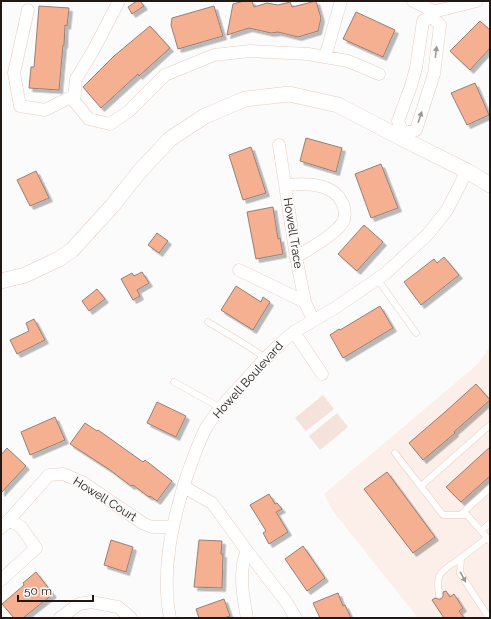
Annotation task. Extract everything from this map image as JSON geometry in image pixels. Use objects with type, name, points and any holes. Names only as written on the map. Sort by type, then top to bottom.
[{"type":"street","points":[[119,1],[93,51],[76,79],[74,101],[89,119],[110,124],[129,111],[165,75],[214,55],[250,51],[308,54],[348,61],[378,74]]},
{"type":"street","points":[[325,57],[341,1]]},
{"type":"street","points":[[402,136],[416,130],[434,74],[440,25],[432,14],[413,1]]},
{"type":"street","points":[[402,136],[398,121],[416,68],[423,21],[432,14],[441,10],[477,1]]},
{"type":"street","points":[[28,10],[14,73],[20,106],[45,110],[75,94]]},
{"type":"street","points":[[411,86],[429,90]]},
{"type":"street","points":[[1,281],[25,275],[59,259],[72,250],[113,205],[140,171],[170,139],[205,116],[245,99],[289,94],[338,105],[402,136],[490,185]]},
{"type":"street","name":"Howell Trace","points":[[280,145],[296,257],[305,302],[313,320]]},
{"type":"street","name":"Howell Boulevard","points":[[170,618],[168,608],[167,557],[172,527],[191,463],[206,428],[221,408],[266,358],[294,332],[378,280],[428,234],[446,210],[467,171]]},
{"type":"street","points":[[285,185],[307,184],[326,188],[339,196],[346,211],[343,222],[334,232],[296,257]]},
{"type":"street","points":[[239,270],[305,302]]},
{"type":"street","points":[[294,332],[322,374]]},
{"type":"street","name":"Howell Court","points":[[5,524],[49,475],[63,474],[82,482],[144,524],[152,527],[172,527]]},
{"type":"street","points":[[184,486],[212,503],[287,603],[296,618]]},
{"type":"street","name":"Howell Court","points":[[1,580],[36,548],[21,527],[5,524]]},
{"type":"street","points":[[247,618],[242,571],[248,551]]},
{"type":"street","points":[[60,618],[79,604],[91,602],[118,608],[131,618]]},
{"type":"lane","points":[[378,280],[416,333]]},
{"type":"lane","points":[[208,322],[246,344],[266,358]]},
{"type":"lane","points":[[174,382],[221,408]]},
{"type":"lane","points":[[421,486],[490,425]]},
{"type":"lane","points":[[395,453],[443,515],[467,515],[488,540],[440,573],[437,583],[439,595]]},
{"type":"lane","points":[[460,515],[490,488]]},
{"type":"lane","points":[[481,531],[490,523]]},
{"type":"lane","points":[[461,558],[460,572],[489,618]]},
{"type":"shaded area","points":[[490,347],[490,618],[418,618],[333,511],[324,494],[478,364]]},
{"type":"shaded area","points":[[323,395],[334,409],[306,431],[295,418]]},
{"type":"shaded area","points":[[337,413],[348,427],[320,450],[309,436]]},
{"type":"building","points":[[137,1],[140,1],[144,6],[132,14],[128,7]]},
{"type":"building","points":[[244,1],[252,1],[254,7],[267,3],[278,5],[290,2],[292,7],[316,1],[321,18],[318,31],[298,37],[278,32],[271,33],[249,28],[227,35],[233,4]]},
{"type":"building","points":[[39,6],[69,8],[67,26],[65,25],[59,90],[29,88],[31,67],[34,67]]},
{"type":"building","points":[[214,6],[223,36],[178,49],[171,25],[172,18]]},
{"type":"building","points":[[356,12],[395,30],[383,57],[343,39]]},
{"type":"building","points":[[480,21],[490,30],[490,48],[470,70],[450,51]]},
{"type":"building","points":[[150,26],[170,48],[139,76],[138,74],[101,108],[83,87],[114,56]]},
{"type":"building","points":[[475,83],[489,115],[467,125],[451,93]]},
{"type":"building","points":[[306,138],[342,148],[336,172],[300,161]]},
{"type":"building","points":[[251,147],[266,193],[243,200],[229,155]]},
{"type":"building","points":[[381,164],[398,208],[371,218],[355,174]]},
{"type":"building","points":[[36,171],[49,198],[30,206],[17,180]]},
{"type":"building","points":[[273,207],[278,239],[280,238],[283,254],[256,259],[247,212]]},
{"type":"building","points":[[364,225],[383,242],[357,271],[338,254]]},
{"type":"building","points":[[157,233],[168,241],[159,253],[148,245]]},
{"type":"building","points":[[444,257],[459,275],[421,305],[404,282],[434,259],[437,263]]},
{"type":"building","points":[[142,272],[149,283],[137,290],[140,296],[133,300],[121,279],[132,273],[134,276]]},
{"type":"building","points":[[236,286],[261,302],[263,297],[270,302],[253,330],[221,310]]},
{"type":"building","points":[[97,289],[105,299],[89,311],[82,301]]},
{"type":"building","points":[[380,306],[393,328],[343,358],[330,335]]},
{"type":"building","points":[[34,319],[45,340],[17,354],[10,340],[29,331],[26,323]]},
{"type":"building","points":[[476,384],[490,400],[454,432],[455,433],[423,460],[409,443]]},
{"type":"building","points":[[157,402],[186,416],[176,437],[147,423]]},
{"type":"building","points":[[55,417],[65,440],[30,455],[21,432]]},
{"type":"building","points":[[85,423],[97,431],[98,430],[143,462],[145,460],[172,481],[157,501],[133,485],[131,486],[110,470],[70,444]]},
{"type":"building","points":[[490,447],[490,476],[461,502],[446,487]]},
{"type":"building","points":[[7,448],[26,466],[1,493],[1,455]]},
{"type":"building","points":[[387,472],[435,537],[413,553],[364,489]]},
{"type":"building","points":[[269,494],[275,504],[277,503],[282,509],[276,512],[288,532],[269,544],[263,533],[266,531],[250,505]]},
{"type":"building","points":[[111,540],[133,547],[126,572],[104,565]]},
{"type":"building","points":[[199,540],[222,541],[222,588],[194,587]]},
{"type":"building","points":[[303,546],[325,578],[307,591],[285,559]]},
{"type":"building","points":[[36,572],[53,594],[23,618],[14,618],[2,604],[24,585],[23,583]]},
{"type":"building","points":[[446,591],[450,597],[454,594],[463,608],[459,611],[464,618],[444,618],[432,600],[435,598],[441,599],[443,592]]},
{"type":"building","points":[[338,593],[343,606],[345,605],[351,618],[320,618],[313,603]]},
{"type":"building","points":[[224,599],[230,616],[224,618],[199,618],[196,609]]}]
